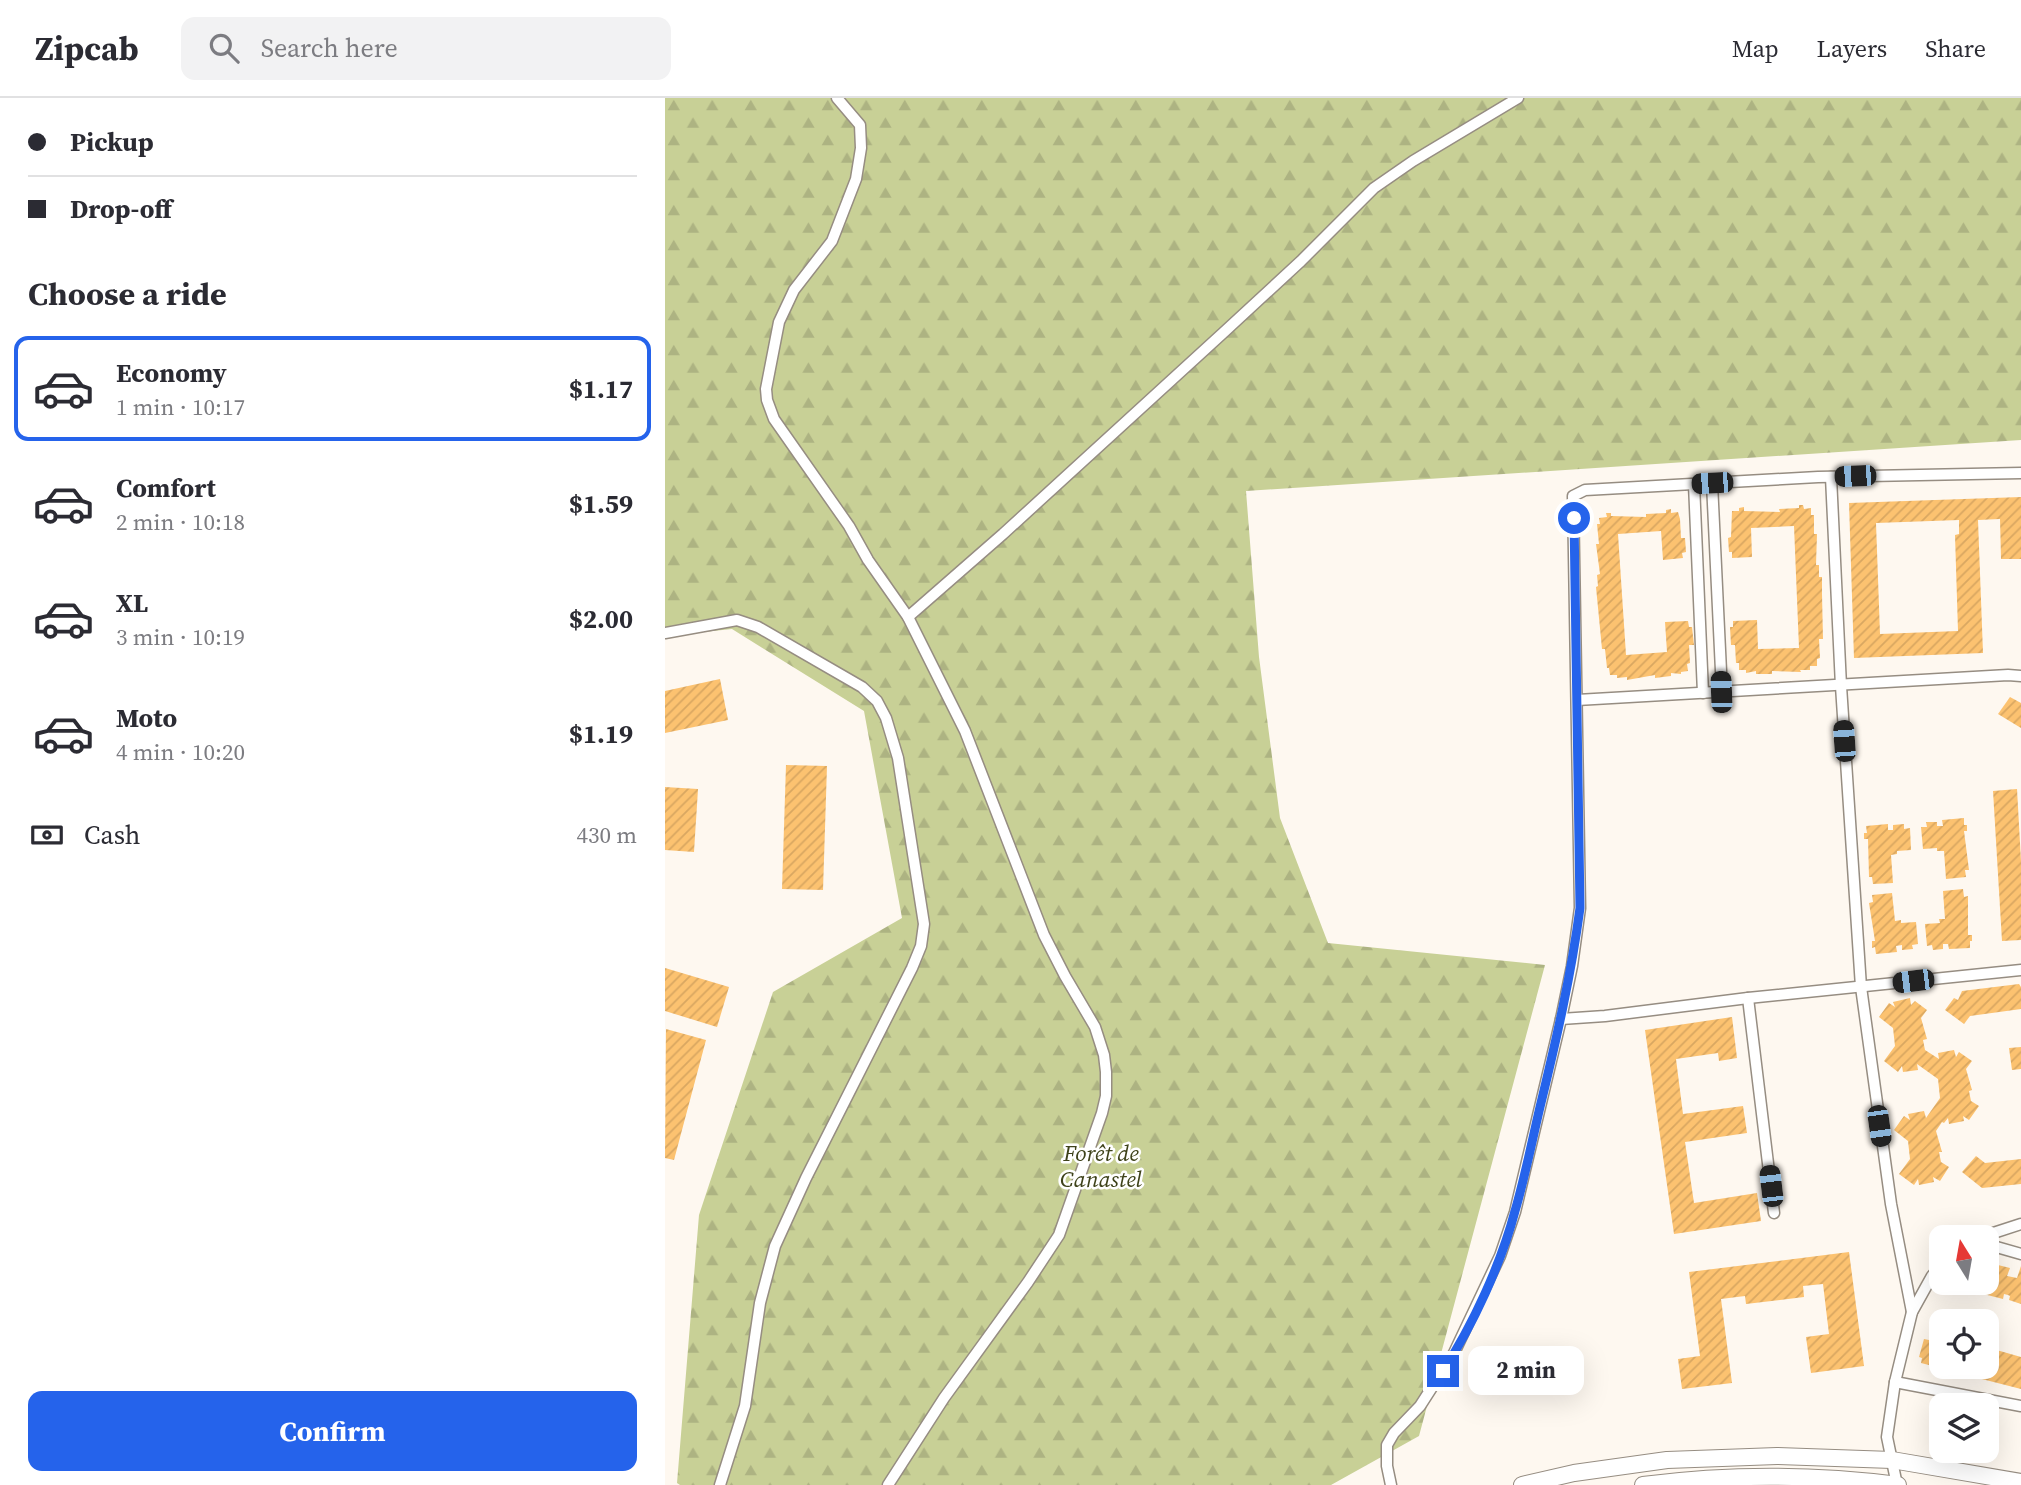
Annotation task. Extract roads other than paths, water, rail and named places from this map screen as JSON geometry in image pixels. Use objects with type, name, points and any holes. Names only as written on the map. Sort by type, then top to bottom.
[{"type":"main road","points":[[1522,1485],[1574,1473],[1667,1460],[1777,1456],[1892,1460],[2021,1482]]},
{"type":"main road","points":[[1643,1485],[1773,1475],[1898,1485]]},
{"type":"street","points":[[837,98],[860,125],[861,148],[856,179],[832,241],[794,290],[779,322],[767,377],[767,400],[774,419],[849,526],[868,560],[908,617],[965,731],[1044,935],[1094,1027],[1104,1055],[1106,1096],[1059,1235],[944,1398],[888,1485]]},
{"type":"street","points":[[908,617],[1003,534],[1232,324],[1374,188],[1413,161],[1518,98]]},
{"type":"street","points":[[1391,1485],[1387,1445],[1394,1433],[1420,1406],[1454,1353],[1500,1256],[1515,1212],[1572,966],[1580,908],[1573,496],[1585,490],[1712,483],[2021,472]]},
{"type":"street","points":[[1831,477],[1841,686],[1861,987],[1891,1204],[1912,1312]]},
{"type":"street","points":[[1712,483],[1721,692]]},
{"type":"street","points":[[1694,484],[1703,693]]},
{"type":"street","points":[[1700,617],[1718,615]]},
{"type":"street","points":[[665,632],[737,620],[758,627],[862,687],[877,701],[898,758],[924,924],[921,946],[912,968],[775,1245],[760,1303],[745,1406],[720,1485]]},
{"type":"street","points":[[1577,700],[2021,676]]},
{"type":"street","points":[[1561,1019],[2021,970]]},
{"type":"street","points":[[1748,998],[1774,1213]]},
{"type":"street","points":[[1999,1231],[2021,1224]]},
{"type":"street","points":[[1999,1248],[2021,1254]]},
{"type":"street","points":[[1898,1485],[1887,1437],[1895,1382],[1912,1312],[1929,1281]]},
{"type":"street","points":[[1895,1382],[2021,1406]]},
{"type":"park label","name":"Forêt de Canastel","points":[[1101,1166]]}]
